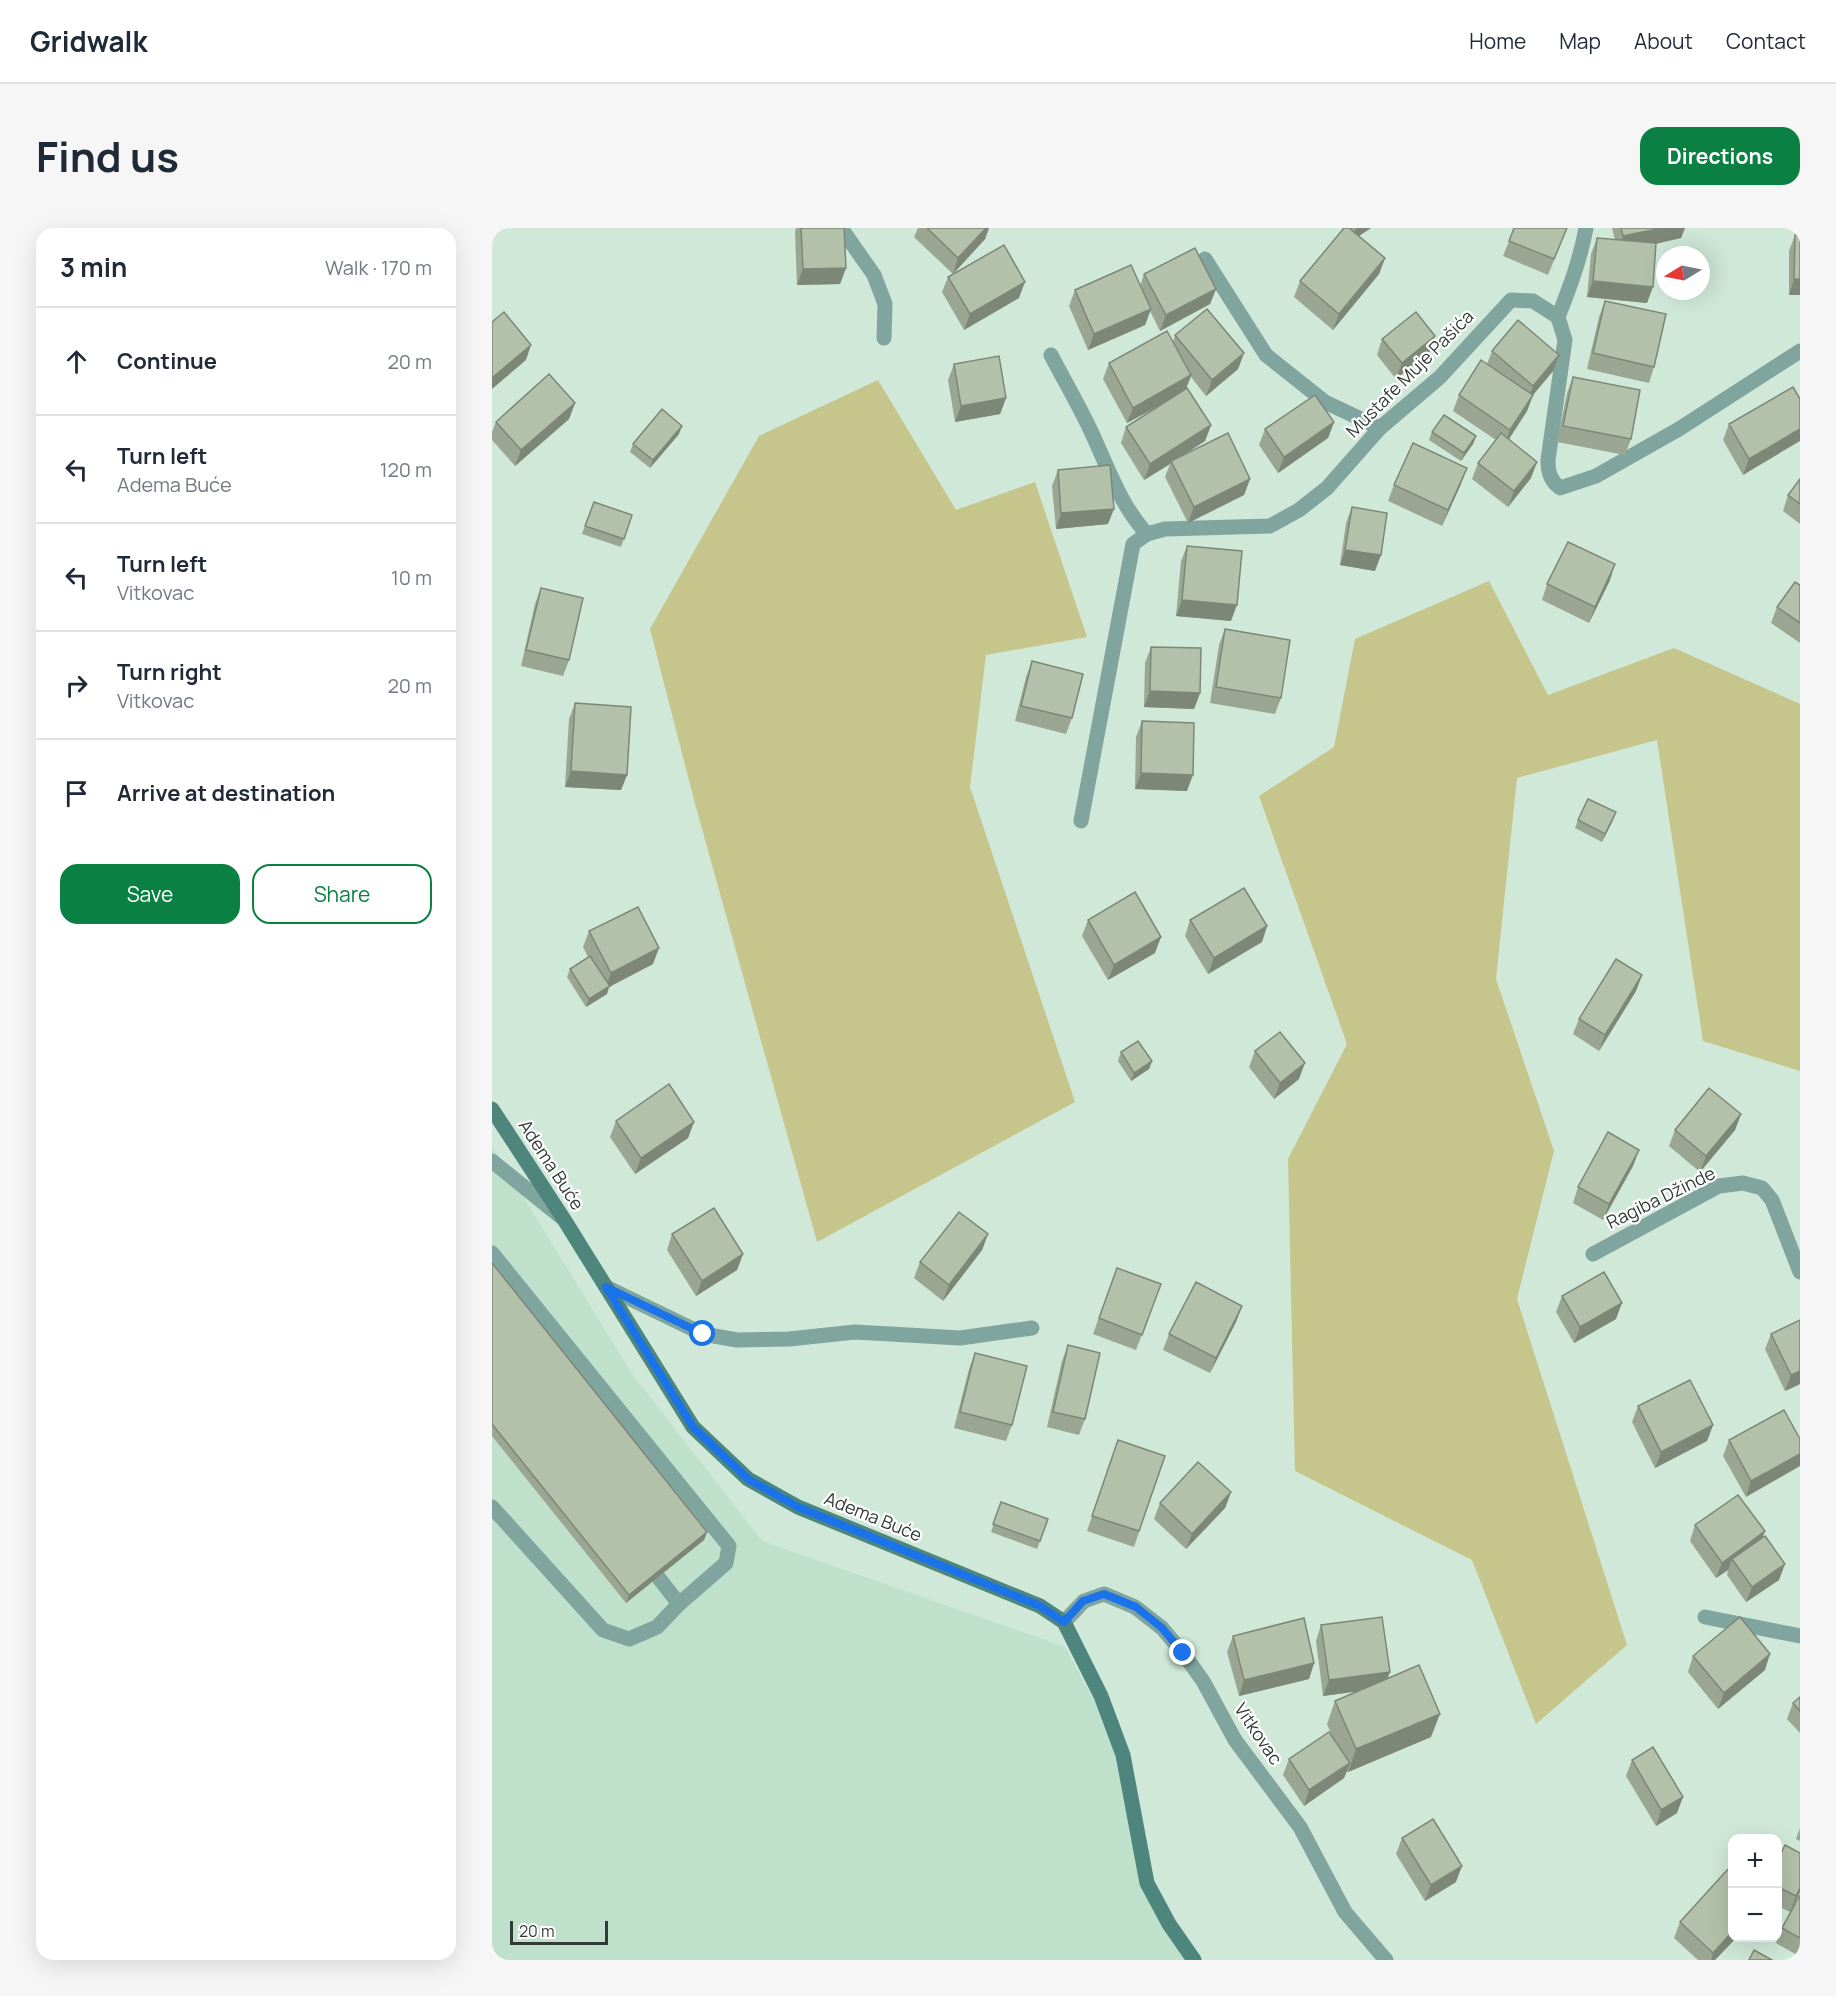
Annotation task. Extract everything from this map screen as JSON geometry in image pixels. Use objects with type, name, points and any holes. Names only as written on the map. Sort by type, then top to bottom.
[{"type":"street","points":[[841,228],[874,275],[885,304],[884,338]]},
{"type":"street","points":[[1586,228],[1581,255],[1558,317],[1564,340],[1548,473],[1560,488],[1596,476],[1679,429],[1800,351]]},
{"type":"street","points":[[1205,259],[1266,355],[1325,402],[1380,428]]},
{"type":"street","name":"Mustafe Muje Pašića","points":[[1147,534],[1165,529],[1270,525],[1299,510],[1328,488],[1380,428],[1440,377],[1511,300],[1533,301],[1558,317]]},
{"type":"street","points":[[1051,355],[1124,503],[1147,534],[1133,544],[1081,821]]},
{"type":"street","name":"Adema Buće","points":[[492,1109],[566,1221],[693,1427],[748,1479],[798,1507],[1040,1606],[1064,1622]]},
{"type":"street","points":[[492,1161],[566,1221]]},
{"type":"street","name":"Ragiba Džinde","points":[[1593,1254],[1719,1186],[1743,1183],[1762,1188],[1772,1200],[1800,1272]]},
{"type":"street","points":[[492,1253],[729,1546],[726,1563],[657,1627],[629,1639],[603,1630],[492,1507]]},
{"type":"street","points":[[606,1287],[703,1334],[737,1340],[789,1339],[855,1332],[960,1338],[1032,1329]]},
{"type":"street","points":[[658,1577],[680,1604]]},
{"type":"street","name":"Vitkovac","points":[[1064,1622],[1083,1601],[1104,1594],[1136,1607],[1162,1628],[1203,1681],[1235,1740],[1300,1827],[1345,1912],[1386,1960]]},
{"type":"street","points":[[1705,1617],[1800,1636]]},
{"type":"street","points":[[1064,1622],[1101,1696],[1123,1755],[1148,1883],[1169,1924],[1194,1960]]},
{"type":"shaded area","points":[[878,380],[956,510],[1035,482],[1087,637],[986,655],[970,787],[1075,1102],[817,1242],[694,800],[650,629],[759,436]]},
{"type":"shaded area","points":[[1489,581],[1548,695],[1674,648],[1800,704],[1800,1071],[1703,1041],[1657,740],[1517,778],[1496,979],[1554,1151],[1517,1299],[1627,1645],[1536,1724],[1472,1560],[1295,1471],[1288,1159],[1347,1044],[1259,796],[1334,747],[1355,639]]},
{"type":"shaded area","points":[[492,1146],[632,1374],[762,1541],[1065,1647],[1120,1749],[1150,1880],[1198,1960],[492,1960]]},
{"type":"building","points":[[801,228],[844,228],[846,268],[803,269]]},
{"type":"building","points":[[927,228],[986,228],[958,258]]},
{"type":"building","points":[[1344,228],[1349,228],[1385,258],[1339,314],[1300,281]]},
{"type":"building","points":[[1514,228],[1567,228],[1554,259],[1509,241]]},
{"type":"building","points":[[1621,228],[1662,228],[1623,236]]},
{"type":"building","points":[[1795,235],[1800,235],[1800,279],[1794,279]]},
{"type":"building","points":[[1597,238],[1656,243],[1653,287],[1593,281]]},
{"type":"building","points":[[1004,245],[1025,282],[970,314],[948,277]]},
{"type":"building","points":[[1195,248],[1216,289],[1166,315],[1144,274]]},
{"type":"building","points":[[1131,265],[1151,309],[1094,334],[1075,290]]},
{"type":"building","points":[[1605,301],[1666,314],[1654,367],[1593,353]]},
{"type":"building","points":[[1207,309],[1244,353],[1212,380],[1175,335]]},
{"type":"building","points":[[504,312],[531,345],[492,378],[492,322]]},
{"type":"building","points":[[1416,312],[1435,336],[1402,363],[1382,339]]},
{"type":"building","points":[[1518,320],[1559,355],[1533,386],[1492,351]]},
{"type":"building","points":[[1167,331],[1191,375],[1133,408],[1109,363]]},
{"type":"building","points":[[999,356],[1006,398],[961,406],[954,364]]},
{"type":"building","points":[[1481,360],[1533,395],[1510,430],[1459,395]]},
{"type":"building","points":[[549,374],[575,403],[521,450],[496,422]]},
{"type":"building","points":[[1573,377],[1640,390],[1631,439],[1563,426]]},
{"type":"building","points":[[1793,387],[1800,399],[1800,429],[1749,459],[1729,424]]},
{"type":"building","points":[[1187,388],[1211,425],[1150,464],[1126,427]]},
{"type":"building","points":[[1315,395],[1334,422],[1284,457],[1265,429]]},
{"type":"building","points":[[662,409],[682,426],[653,460],[633,444]]},
{"type":"building","points":[[1444,415],[1476,436],[1464,453],[1432,432]]},
{"type":"building","points":[[1228,433],[1250,479],[1194,507],[1171,461]]},
{"type":"building","points":[[1501,433],[1537,462],[1514,491],[1478,463]]},
{"type":"building","points":[[1413,443],[1467,468],[1448,510],[1394,485]]},
{"type":"building","points":[[1110,465],[1114,509],[1061,513],[1058,470]]},
{"type":"building","points":[[1800,479],[1800,504],[1788,495]]},
{"type":"building","points":[[594,502],[632,515],[624,539],[585,526]]},
{"type":"building","points":[[1352,507],[1387,513],[1381,555],[1345,550]]},
{"type":"building","points":[[1568,542],[1615,564],[1595,607],[1547,584]]},
{"type":"building","points":[[1187,546],[1242,551],[1237,605],[1182,600]]},
{"type":"building","points":[[1795,582],[1800,585],[1800,623],[1777,607]]},
{"type":"building","points":[[541,588],[583,598],[569,660],[526,650]]},
{"type":"building","points":[[1225,629],[1290,640],[1281,698],[1216,687]]},
{"type":"building","points":[[1151,647],[1201,648],[1200,693],[1150,691]]},
{"type":"building","points":[[1032,661],[1083,674],[1072,718],[1021,706]]},
{"type":"building","points":[[575,703],[631,707],[627,775],[571,771]]},
{"type":"building","points":[[1142,721],[1194,723],[1193,775],[1141,773]]},
{"type":"building","points":[[1588,799],[1616,812],[1605,834],[1578,820]]},
{"type":"building","points":[[1244,888],[1267,926],[1214,958],[1190,920]]},
{"type":"building","points":[[1135,892],[1161,937],[1114,965],[1088,920]]},
{"type":"building","points":[[638,907],[659,948],[611,973],[589,931]]},
{"type":"building","points":[[590,956],[610,986],[589,999],[570,969]]},
{"type":"building","points":[[1616,959],[1642,975],[1605,1035],[1579,1019]]},
{"type":"building","points":[[1280,1032],[1305,1063],[1280,1083],[1255,1051]]},
{"type":"building","points":[[1138,1041],[1152,1061],[1134,1073],[1121,1052]]},
{"type":"building","points":[[669,1084],[694,1122],[641,1158],[616,1121]]},
{"type":"building","points":[[1709,1088],[1741,1114],[1706,1156],[1675,1130]]},
{"type":"building","points":[[1608,1132],[1639,1150],[1609,1204],[1578,1187]]},
{"type":"building","points":[[714,1208],[743,1254],[702,1281],[672,1234]]},
{"type":"building","points":[[959,1212],[988,1234],[949,1285],[920,1262]]},
{"type":"building","points":[[492,1263],[707,1532],[629,1595],[492,1424]]},
{"type":"building","points":[[1117,1268],[1161,1284],[1142,1335],[1099,1318]]},
{"type":"building","points":[[1604,1272],[1622,1303],[1580,1327],[1562,1296]]},
{"type":"building","points":[[1196,1282],[1242,1306],[1216,1358],[1169,1334]]},
{"type":"building","points":[[1800,1320],[1800,1371],[1791,1375],[1771,1334]]},
{"type":"building","points":[[1068,1345],[1100,1353],[1085,1419],[1053,1412]]},
{"type":"building","points":[[975,1353],[1027,1366],[1012,1425],[960,1412]]},
{"type":"building","points":[[1690,1380],[1713,1425],[1661,1452],[1638,1406]]},
{"type":"building","points":[[1784,1410],[1800,1439],[1800,1454],[1751,1481],[1729,1440]]},
{"type":"building","points":[[1118,1440],[1165,1456],[1139,1531],[1092,1516]]},
{"type":"building","points":[[1198,1462],[1231,1492],[1192,1534],[1160,1503]]},
{"type":"building","points":[[1738,1495],[1765,1531],[1722,1563],[1695,1525]]},
{"type":"building","points":[[1001,1502],[1048,1519],[1040,1541],[993,1524]]},
{"type":"building","points":[[1765,1536],[1785,1564],[1752,1587],[1732,1559]]},
{"type":"building","points":[[1382,1617],[1390,1672],[1329,1680],[1321,1625]]},
{"type":"building","points":[[1740,1617],[1770,1654],[1724,1693],[1693,1656]]},
{"type":"building","points":[[1304,1618],[1314,1663],[1244,1680],[1233,1636]]},
{"type":"building","points":[[1419,1665],[1440,1714],[1356,1749],[1335,1701]]},
{"type":"building","points":[[1800,1697],[1800,1711],[1793,1703]]},
{"type":"building","points":[[1329,1732],[1350,1763],[1309,1790],[1289,1759]]},
{"type":"building","points":[[1653,1747],[1683,1797],[1661,1810],[1632,1760]]},
{"type":"building","points":[[1433,1819],[1462,1866],[1431,1885],[1402,1838]]},
{"type":"building","points":[[1785,1845],[1800,1853],[1800,1888],[1796,1896],[1782,1889],[1782,1851]]},
{"type":"building","points":[[1728,1869],[1728,1936],[1713,1953],[1680,1922]]},
{"type":"building","points":[[1800,1895],[1800,1938],[1782,1928]]},
{"type":"building","points":[[1754,1950],[1772,1960],[1749,1960]]},
{"type":"route","points":[[703,1334],[606,1287],[693,1427],[748,1479],[798,1507],[1040,1606],[1064,1622],[1083,1601],[1104,1594],[1136,1607],[1162,1628],[1183,1653]]}]
